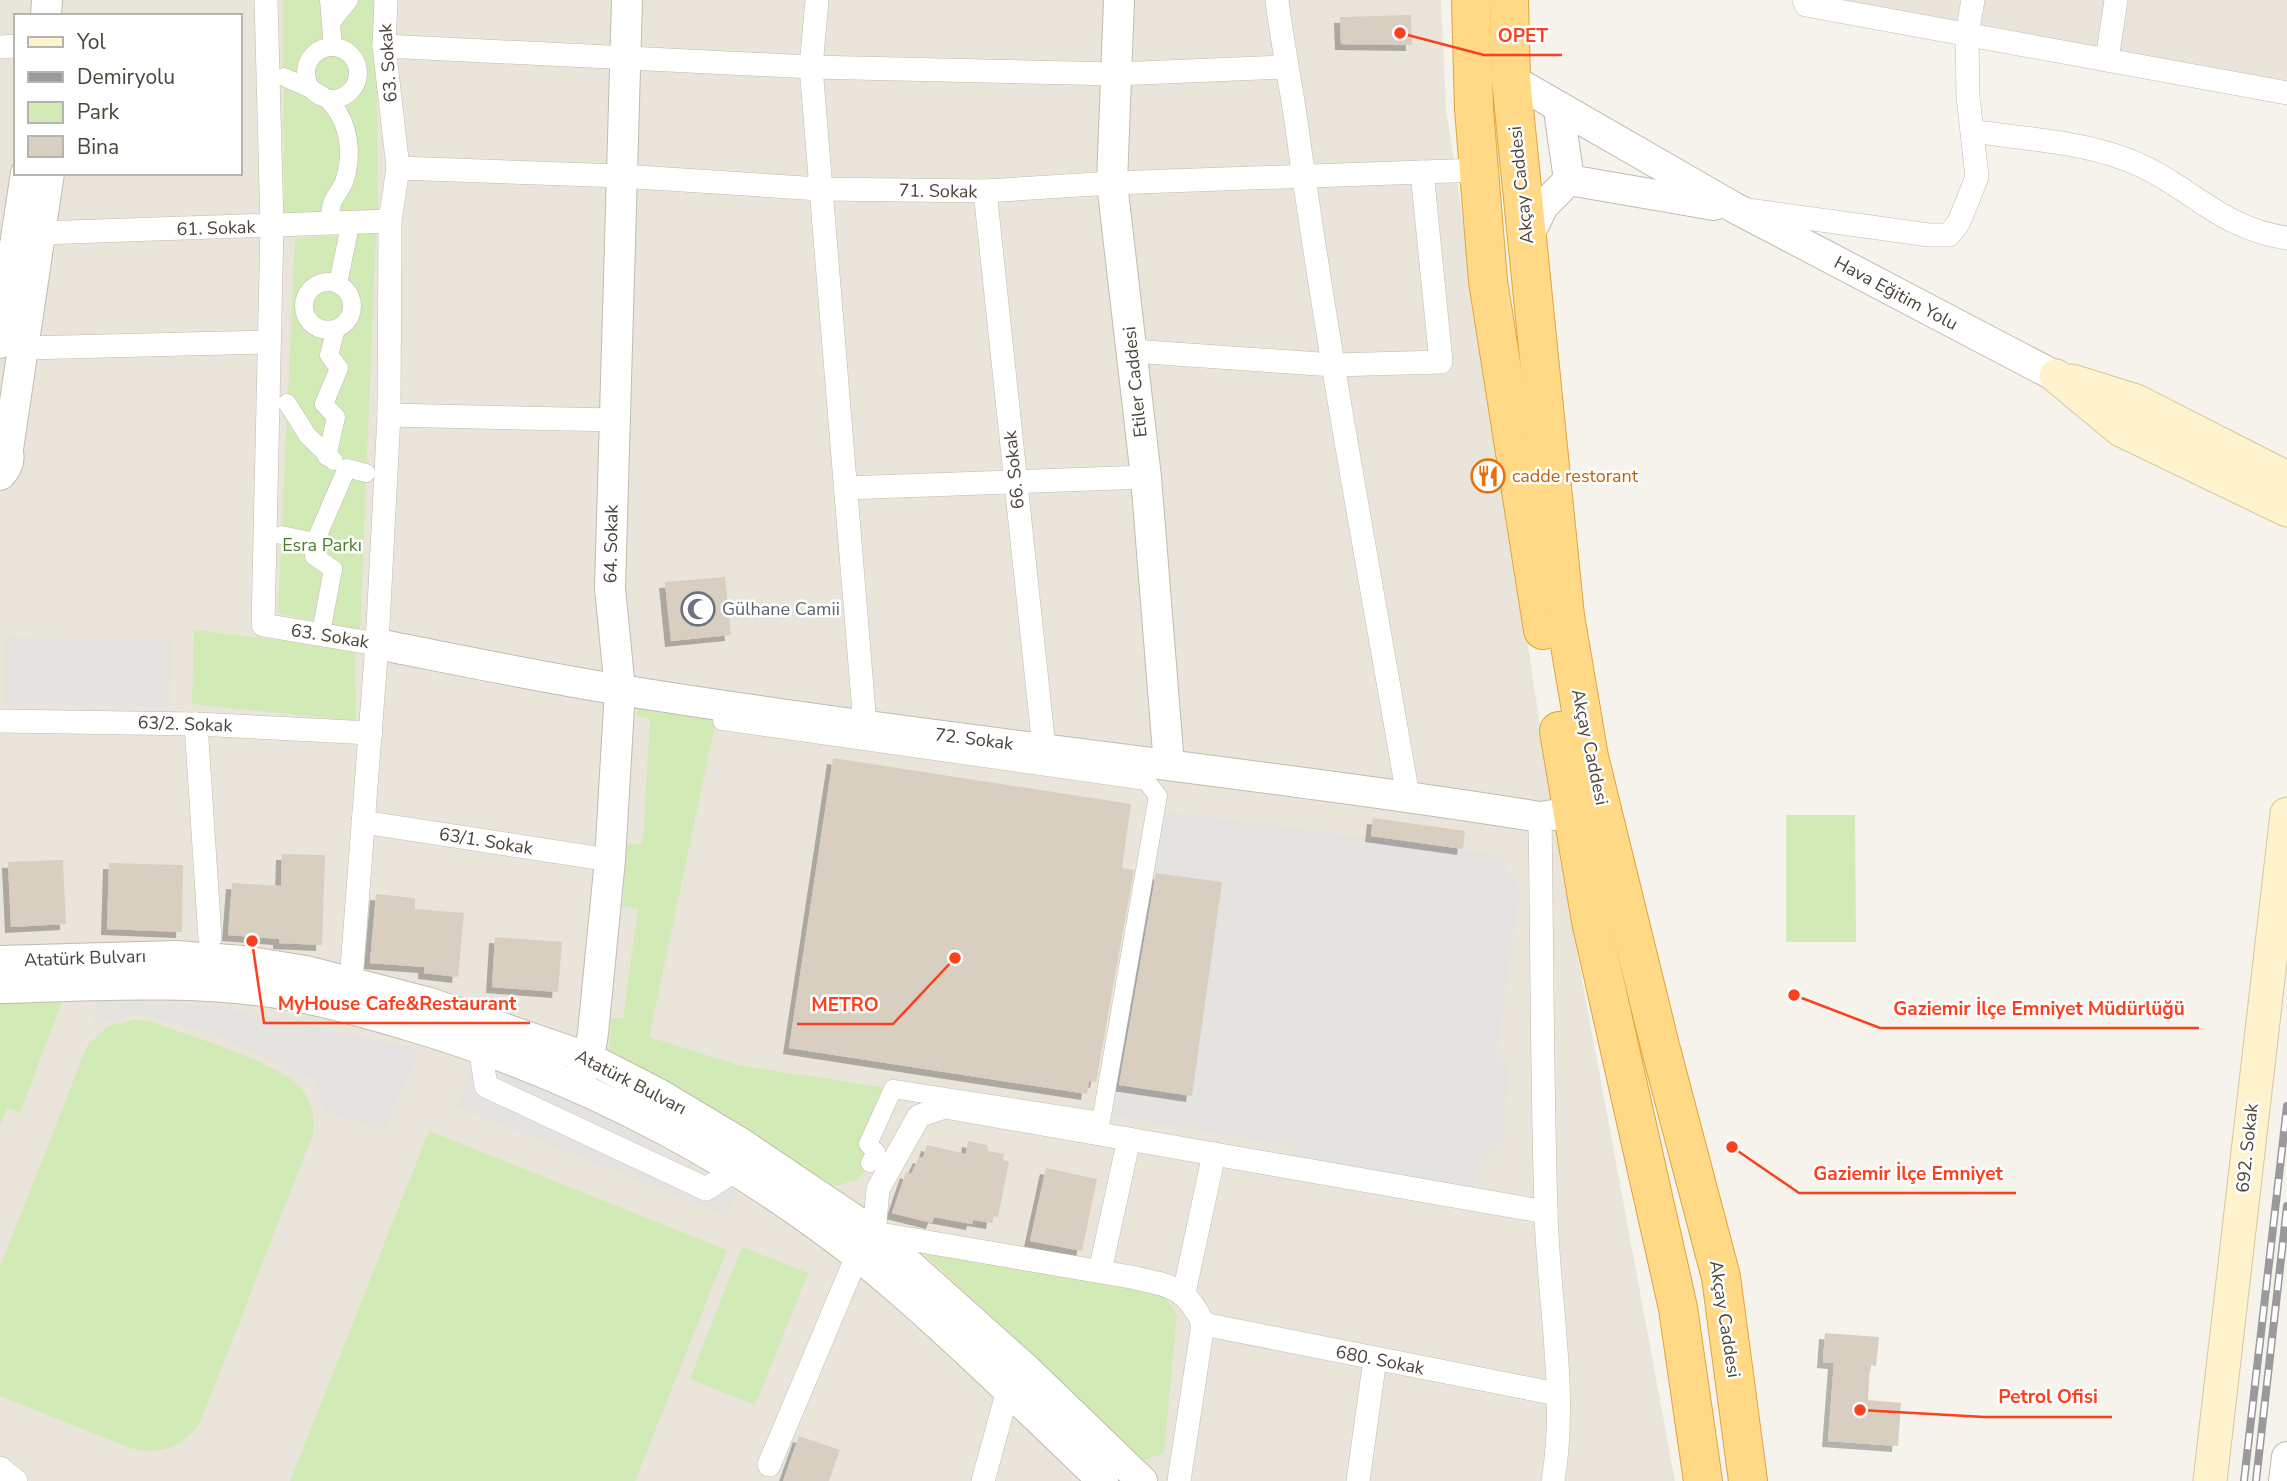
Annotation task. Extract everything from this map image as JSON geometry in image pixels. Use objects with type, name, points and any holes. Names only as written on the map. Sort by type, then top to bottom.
[{"type":"highway","name":"Akçay Caddesi","points":[[1471,0],[1479,170],[1498,363],[1556,815],[1604,984],[1678,1308],[1703,1481]]},
{"type":"highway","name":"Akçay Caddesi","points":[[1509,0],[1511,79],[1565,616],[1589,757],[1660,1046],[1721,1277],[1748,1481]]},
{"type":"main road","points":[[2056,376],[2136,401],[2287,478]]},
{"type":"main road","points":[[2056,376],[2121,430],[2287,510]]},
{"type":"main road","name":"692. Sokak","points":[[2210,1481],[2287,814]]},
{"type":"street","name":"63. Sokak","points":[[266,0],[272,226],[263,625],[377,645],[389,415],[390,221],[398,167],[384,46],[386,0]]},
{"type":"street","points":[[328,0],[333,47]]},
{"type":"street","points":[[332,21],[349,0]]},
{"type":"street","name":"64. Sokak","points":[[577,1084],[589,1058],[610,860],[620,690],[610,588],[627,0]]},
{"type":"street","points":[[817,0],[811,67],[865,725]]},
{"type":"street","name":"Etiler Caddesi","points":[[1119,0],[1112,183],[1146,477],[1169,765]]},
{"type":"street","points":[[1277,0],[1285,67],[1333,365],[1408,796]]},
{"type":"street","points":[[1569,180],[1735,208],[1929,236],[1949,235],[1959,222],[1978,177],[1968,97],[1967,34],[1973,0]]},
{"type":"street","points":[[2108,60],[2116,0]]},
{"type":"street","points":[[1806,2],[2287,93]]},
{"type":"street","points":[[384,46],[811,67],[1116,74],[1285,67]]},
{"type":"street","points":[[284,77],[324,97],[332,99],[347,94],[357,80],[358,72],[352,56],[333,47],[319,50],[312,56],[306,72],[311,87],[324,97],[332,104],[346,131],[350,156],[343,184],[329,204],[331,216]]},
{"type":"street","name":"Hava Eğitim Yolu","points":[[1511,79],[1559,110],[1735,208],[2287,498]]},
{"type":"street","points":[[1559,110],[1569,180]]},
{"type":"street","points":[[1972,131],[2090,149],[2126,159],[2175,184],[2229,222],[2257,234],[2287,238]]},
{"type":"street","name":"71. Sokak","points":[[398,167],[621,176],[820,189],[985,191],[1112,183],[1479,170]]},
{"type":"street","points":[[1132,351],[1333,365],[1441,362],[1422,172]]},
{"type":"street","points":[[2,467],[12,345],[7,255],[26,175]]},
{"type":"street","points":[[12,345],[41,233],[49,175]]},
{"type":"street","points":[[1527,241],[1544,206],[1569,180]]},
{"type":"street","name":"66. Sokak","points":[[985,191],[1044,748]]},
{"type":"street","name":"61. Sokak","points":[[41,233],[390,221]]},
{"type":"street","points":[[338,284],[348,235]]},
{"type":"street","points":[[330,282],[338,284],[350,295],[352,311],[344,325],[336,329],[320,329],[312,325],[303,304],[315,285],[330,282]]},
{"type":"street","points":[[327,457],[336,417],[324,404],[339,368],[329,355],[336,329]]},
{"type":"street","points":[[12,345],[269,342]]},
{"type":"street","points":[[287,402],[307,436],[327,457],[347,468],[366,473]]},
{"type":"street","points":[[389,415],[614,420]]},
{"type":"street","points":[[323,622],[333,569],[314,556],[315,542],[347,468]]},
{"type":"street","points":[[845,488],[1146,477]]},
{"type":"street","points":[[281,535],[315,542]]},
{"type":"street","points":[[351,981],[377,645]]},
{"type":"street","name":"72. Sokak","points":[[377,645],[620,690],[865,725],[1556,815]]},
{"type":"street","name":"63/2. Sokak","points":[[0,721],[196,724],[371,733]]},
{"type":"street","points":[[722,721],[1146,780],[1158,796],[1101,1121],[893,1089],[868,1144],[876,1152],[870,1163]]},
{"type":"street","points":[[196,724],[210,938]]},
{"type":"street","points":[[1553,1481],[1558,1453],[1557,1394],[1546,1212],[1556,815]]},
{"type":"street","name":"63/1. Sokak","points":[[363,822],[610,860]]},
{"type":"street","name":"Atatürk Bulvarı","points":[[0,961],[176,956],[243,961],[351,981],[430,1003],[589,1058],[659,1094],[739,1142],[1027,1370],[1142,1481]]},
{"type":"street","name":"Atatürk Bulvarı","points":[[0,988],[175,983],[278,993],[360,1011],[480,1048],[577,1084],[642,1117],[865,1244],[1008,1390],[1103,1481]]},
{"type":"street","points":[[480,1048],[486,1086],[706,1189],[734,1171]]},
{"type":"street","points":[[769,1465],[865,1244],[878,1189],[919,1116],[946,1107],[1546,1212]]},
{"type":"street","points":[[1100,1271],[1129,1139]]},
{"type":"street","points":[[1184,1293],[1214,1154]]},
{"type":"street","points":[[865,1244],[1100,1271],[1167,1284],[1184,1293],[1196,1308],[1203,1324],[1179,1481]]},
{"type":"street","name":"680. Sokak","points":[[1203,1324],[1557,1394]]},
{"type":"street","points":[[1358,1481],[1375,1359]]},
{"type":"street","points":[[983,1481],[1008,1390]]},
{"type":"street","points":[[2284,1481],[2287,1457]]},
{"type":"street","points":[[0,1468],[16,1481]]},
{"type":"shaded area","points":[[0,0],[1441,0],[1446,109],[1564,882],[1675,1481],[0,1481]]},
{"type":"shaded area","points":[[1813,0],[2287,0],[2287,105],[1819,18]]},
{"type":"shaded area","points":[[5,637],[172,642],[170,708],[4,703]]},
{"type":"shaded area","points":[[1160,811],[1499,855],[1520,892],[1496,1060],[1509,1065],[1503,1142],[1481,1158],[1477,1191],[1295,1160],[1289,1146],[1105,1114]]},
{"type":"shaded area","points":[[97,1000],[215,1006],[419,1049],[384,1131],[325,1110],[314,1080],[211,1033],[140,1014],[93,1025]]},
{"type":"shaded area","points":[[472,1064],[505,1073],[606,1116],[736,1192],[727,1216],[457,1107]]},
{"type":"green space","points":[[283,0],[376,0],[378,215],[284,217]]},
{"type":"green space","name":"Esra Parkı","points":[[376,233],[360,631],[278,613],[295,238]]},
{"type":"green space","points":[[194,630],[355,649],[356,721],[192,704]]},
{"type":"green space","points":[[638,708],[716,720],[649,1037],[738,1065],[893,1089],[868,1168],[856,1180],[834,1186],[816,1178],[609,1055],[611,1018],[623,1018],[638,909],[623,906],[627,844],[643,844],[650,719],[636,716]]},
{"type":"green space","points":[[1786,815],[1855,815],[1856,942],[1786,942]]},
{"type":"green space","points":[[66,991],[20,1112],[7,1108],[0,1126],[0,994]]},
{"type":"green space","points":[[137,1019],[156,1023],[275,1069],[305,1093],[314,1122],[313,1134],[199,1425],[177,1444],[150,1451],[130,1448],[0,1396],[0,1267],[87,1046],[108,1026]]},
{"type":"green space","points":[[429,1131],[727,1250],[635,1481],[290,1481]]},
{"type":"green space","points":[[742,1247],[808,1273],[755,1405],[690,1379]]},
{"type":"green space","points":[[920,1250],[1161,1293],[1177,1314],[1164,1453],[1143,1461]]},
{"type":"building","points":[[1411,15],[1412,45],[1341,44],[1340,17]]},
{"type":"building","name":"Gülhane Camii","points":[[725,577],[731,635],[671,641],[665,582]]},
{"type":"building","points":[[833,758],[1131,804],[1122,868],[1134,870],[1096,1082],[1089,1081],[1087,1094],[789,1048]]},
{"type":"building","points":[[1373,818],[1465,831],[1463,849],[1371,836]]},
{"type":"building","points":[[282,854],[325,855],[322,945],[279,943],[279,939],[228,935],[232,883],[281,886]]},
{"type":"building","points":[[63,860],[66,924],[11,927],[8,862]]},
{"type":"building","points":[[109,863],[183,865],[182,932],[107,929]]},
{"type":"building","points":[[1156,873],[1222,882],[1192,1096],[1119,1085]]},
{"type":"building","points":[[376,894],[415,898],[415,909],[464,913],[458,977],[424,973],[424,967],[370,963]]},
{"type":"building","points":[[495,937],[562,942],[558,992],[492,987]]},
{"type":"building","points":[[968,1141],[987,1145],[988,1151],[1004,1154],[1003,1160],[1009,1162],[998,1217],[993,1216],[992,1223],[973,1220],[972,1224],[934,1217],[932,1223],[892,1213],[906,1172],[911,1174],[919,1157],[923,1158],[927,1145],[966,1154]]},
{"type":"building","points":[[1046,1168],[1097,1179],[1082,1251],[1030,1241]]},
{"type":"building","points":[[1825,1333],[1879,1337],[1876,1366],[1870,1365],[1868,1400],[1901,1403],[1898,1446],[1828,1441],[1834,1363],[1823,1362]]},
{"type":"building","points":[[799,1436],[840,1450],[829,1481],[783,1481]]},
{"type":"railway","points":[[2244,1481],[2287,1106]]},
{"type":"railway","points":[[2256,1481],[2287,1206]]},
{"type":"place","name":"OPET","points":[[1400,33]]},
{"type":"place","name":"cadde restorant","points":[[1488,476]]},
{"type":"place","name":"Gülhane Camii","points":[[698,609]]},
{"type":"place","name":"MyHouse Cafe&Restaurant","points":[[252,941]]},
{"type":"place","name":"METRO","points":[[955,958]]},
{"type":"place","name":"Gaziemir İlçe Emniyet Müdürlüğü","points":[[1794,995]]},
{"type":"place","name":"Gaziemir İlçe Emniyet","points":[[1732,1147]]},
{"type":"place","name":"Petrol Ofisi","points":[[1860,1410]]}]
